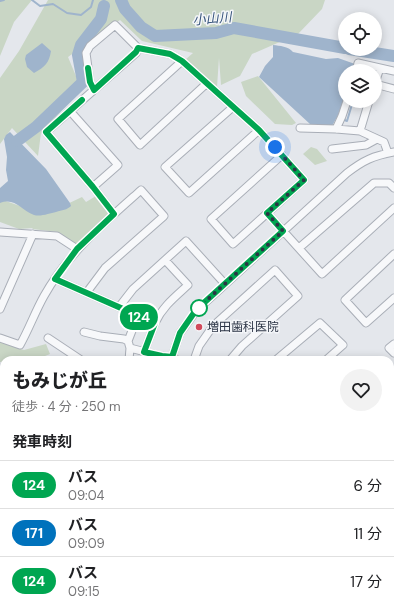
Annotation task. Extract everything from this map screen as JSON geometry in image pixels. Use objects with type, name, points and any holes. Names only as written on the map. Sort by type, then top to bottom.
[{"type":"street","points":[[94,90],[90,82],[86,54],[90,46],[115,25],[138,48],[170,54],[182,61],[259,130],[282,155],[304,180],[233,244],[211,219],[282,155]]},
{"type":"street","points":[[114,214],[46,132],[136,52],[138,48]]},
{"type":"street","points":[[182,61],[118,119],[140,145],[206,84]]},
{"type":"street","points":[[382,68],[394,71]]},
{"type":"street","points":[[382,85],[394,89]]},
{"type":"street","points":[[232,107],[164,167],[188,193],[259,130]]},
{"type":"street","points":[[336,129],[345,108]]},
{"type":"street","points":[[360,131],[368,108]]},
{"type":"street","points":[[70,111],[118,165],[93,187]]},
{"type":"street","points":[[174,356],[180,333],[196,310],[347,173],[361,162],[375,156],[391,153],[384,142],[360,131],[300,128]]},
{"type":"street","points":[[332,149],[366,145],[377,139]]},
{"type":"street","points":[[299,248],[374,183],[389,183],[394,188]]},
{"type":"street","points":[[0,338],[20,345],[44,296],[77,249],[140,190],[164,216],[106,268],[87,292]]},
{"type":"street","points":[[267,213],[322,274],[394,208]]},
{"type":"street","points":[[0,232],[57,236],[77,249]]},
{"type":"street","points":[[0,309],[33,234]]},
{"type":"street","points":[[119,307],[133,289],[186,241],[225,284]]},
{"type":"street","points":[[394,254],[345,300],[366,323],[394,298]]},
{"type":"street","points":[[144,352],[160,312],[188,285],[165,260]]},
{"type":"street","points":[[195,356],[199,346],[213,326],[275,270],[298,296],[242,346],[233,356]]},
{"type":"street","points":[[55,279],[155,323]]},
{"type":"street","points":[[129,356],[129,345],[135,323]]},
{"type":"street","points":[[281,356],[320,323],[343,346],[331,356]]},
{"type":"street","points":[[84,332],[124,339],[129,345],[144,352],[162,356]]},
{"type":"street","points":[[48,338],[76,356]]},
{"type":"street","points":[[394,344],[390,348],[394,353]]},
{"type":"green space","points":[[0,0],[32,0],[14,22],[0,56]]},
{"type":"green space","points":[[48,0],[325,0],[322,9],[298,34],[252,54],[240,76],[221,85],[219,58],[217,87],[185,60],[193,53],[142,41],[120,20],[68,57],[78,81],[77,94],[41,133],[38,156],[12,128],[0,144],[0,78],[19,51]]},
{"type":"green space","points":[[258,76],[296,123],[292,125],[275,124],[246,96],[241,82]]},
{"type":"green space","points":[[311,147],[317,149],[327,161],[315,165],[303,154]]},
{"type":"green space","points":[[96,196],[111,214],[76,245],[58,232],[32,229],[33,228],[19,229],[0,222],[0,199],[37,212],[63,206],[82,197],[86,202]]},
{"type":"green space","points":[[0,342],[24,350],[46,344],[50,354],[45,356],[0,356]]},
{"type":"water","points":[[42,43],[51,51],[50,55],[48,62],[34,73],[27,67],[25,59],[26,55]]},
{"type":"water","points":[[273,45],[286,47],[293,52],[326,59],[338,58],[355,64],[338,64],[338,108],[341,108],[332,126],[310,124],[259,77],[265,66],[273,57]]},
{"type":"water","points":[[10,132],[46,169],[71,206],[56,212],[34,215],[14,203],[0,203],[0,188],[8,181],[6,170],[7,157],[4,139]]},
{"type":"waterway","points":[[0,1],[4,0]]},
{"type":"waterway","points":[[32,0],[40,6],[53,4],[67,13],[81,15],[91,7],[93,0]]},
{"type":"waterway","name":"小山川","points":[[121,0],[125,9],[141,27],[155,36],[216,33],[234,28],[338,47]]},
{"type":"waterway","name":"小山川","points":[[17,141],[36,127],[83,82],[78,55],[81,45],[101,19],[104,6]]},
{"type":"waterway","name":"小山川","points":[[382,54],[394,56]]},
{"type":"waterway","points":[[337,117],[347,121],[351,108]]},
{"type":"bus line","name":"124","points":[[88,68],[90,82],[94,90],[136,52],[138,48],[155,50],[177,57],[259,130],[304,180],[267,213],[283,231],[196,310],[180,333],[172,356]]},
{"type":"bus line","name":"124","points":[[82,100],[46,132],[114,214],[77,249],[55,279],[155,323],[144,352],[162,356]]},
{"type":"place","name":"増田歯科医院","points":[[199,327]]},
{"type":"route","points":[[199,308],[196,310],[283,231],[267,213],[304,180],[275,147]]}]
